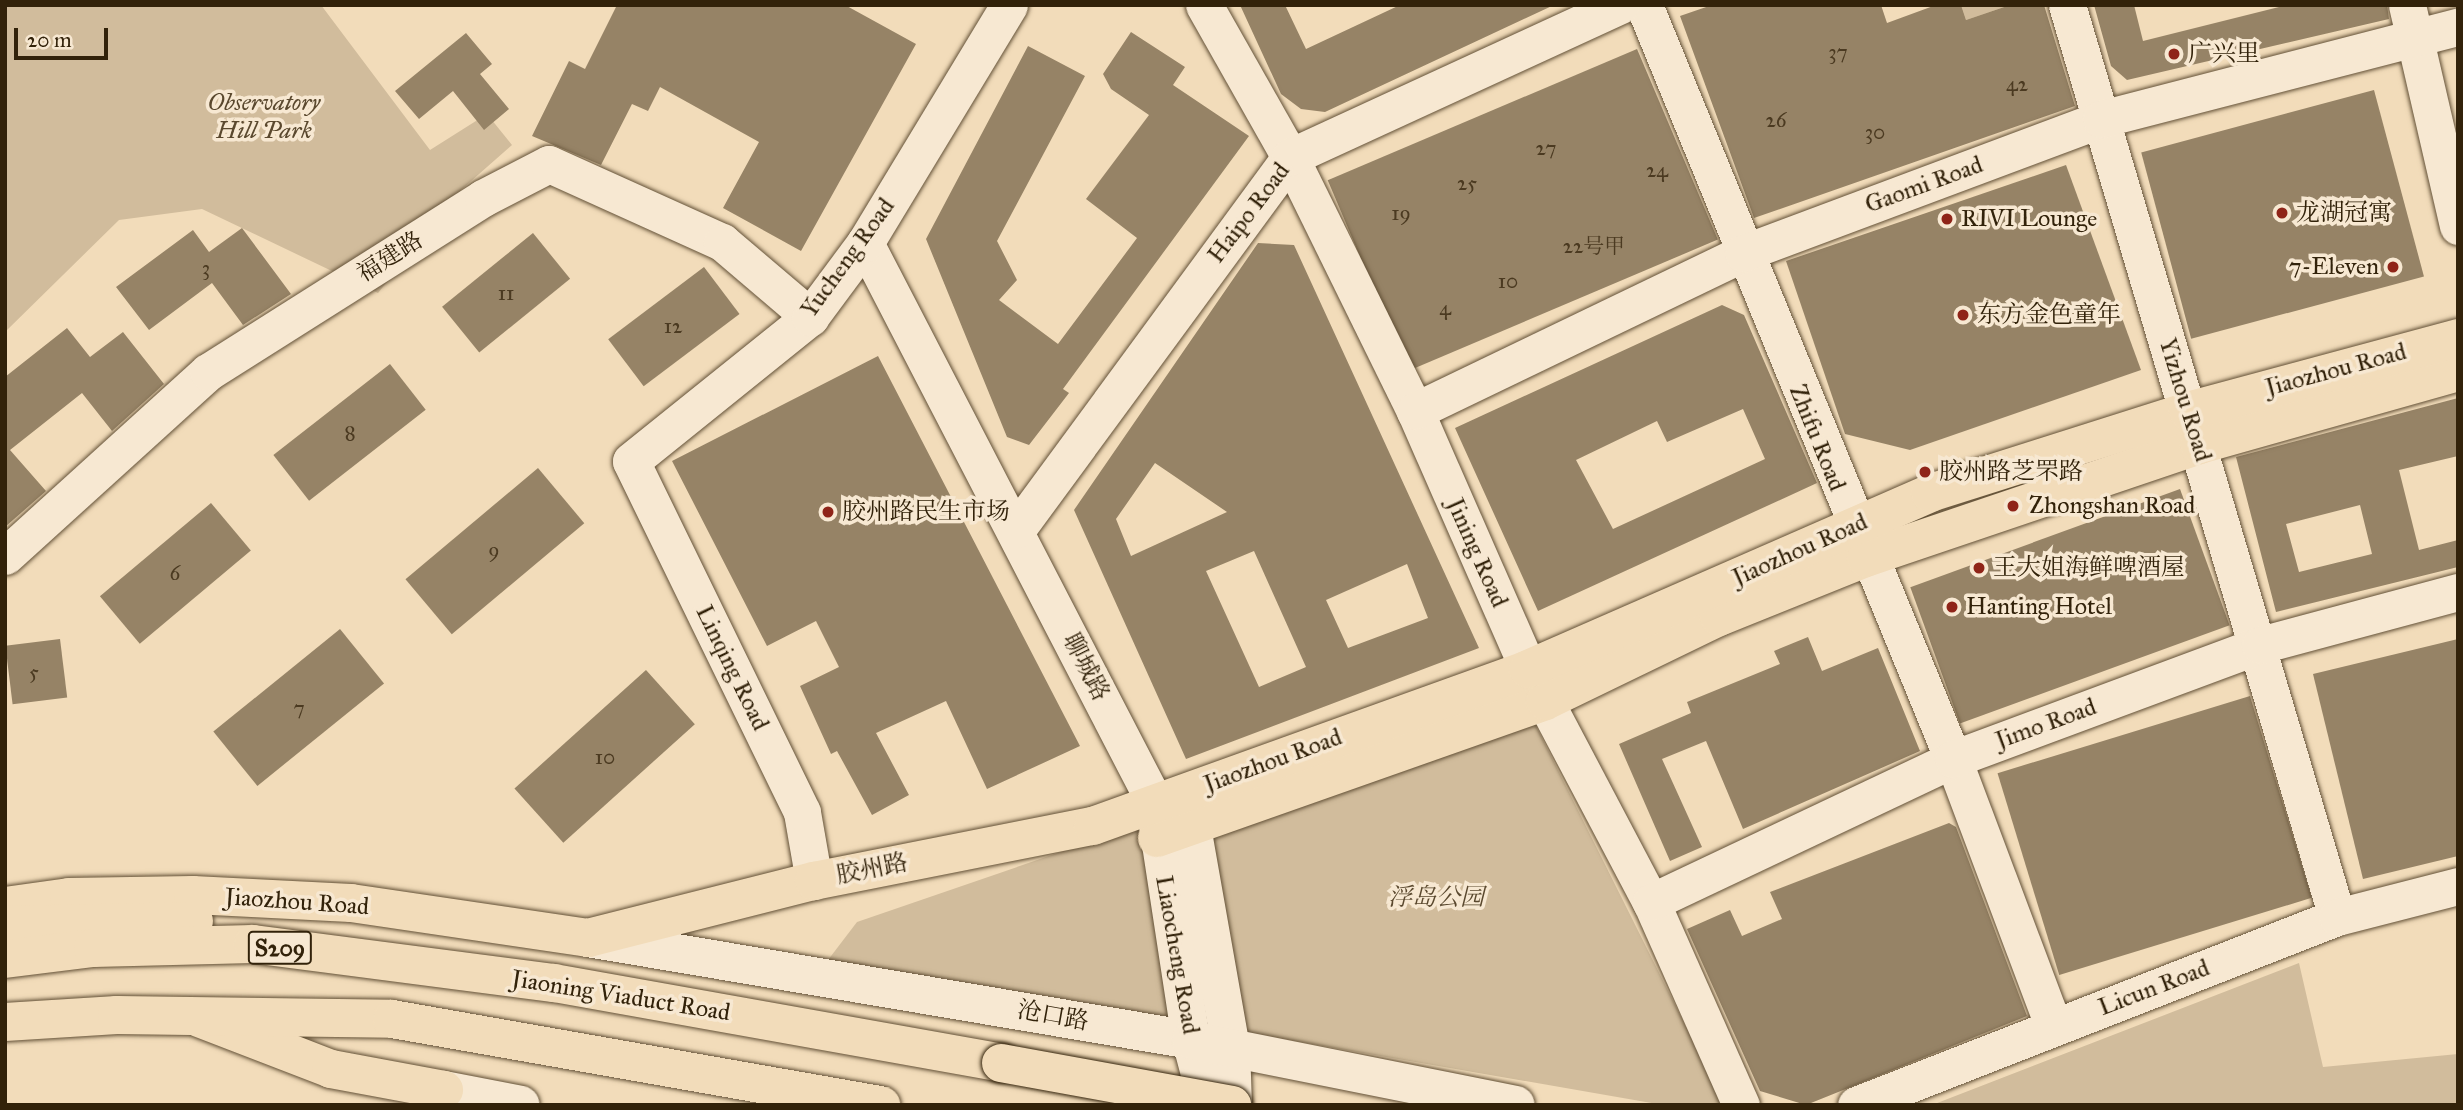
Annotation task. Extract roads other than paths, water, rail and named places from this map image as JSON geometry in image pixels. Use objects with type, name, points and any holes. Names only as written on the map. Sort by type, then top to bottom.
[{"type":"main road","name":"Jiaozhou Road","points":[[2193,428],[2458,338]]},
{"type":"main road","name":"Jiaozhou Road","points":[[1192,827],[1536,685],[1859,542],[1930,493],[2193,428],[2458,372]]},
{"type":"main road","name":"Jiaozhou Road","points":[[1156,821],[1536,685]]},
{"type":"main road","name":"胶州路","points":[[588,938],[814,881],[1093,825],[1156,821]]},
{"type":"main road","points":[[1156,821],[1192,827],[1231,1048],[1233,1105]]},
{"type":"main road","name":"Liaocheng Road","points":[[1156,821],[1191,1040],[1208,1105]]},
{"type":"main road","name":"Jiaozhou Road","points":[[5,906],[69,897],[193,895],[351,903],[588,938]]},
{"type":"main road","points":[[5,925],[110,918],[257,924],[340,933],[554,983]]},
{"type":"main road","name":"沧口路","points":[[588,938],[1191,1040],[1516,1105]]},
{"type":"main road","name":"Jiaoning Viaduct Road","points":[[5,959],[93,948],[253,944],[554,983],[1233,1105]]},
{"type":"main road","points":[[199,1018],[331,1069],[447,1097],[521,1105]]},
{"type":"main road","points":[[5,1034],[23,1020],[392,1020],[883,1105]]},
{"type":"street","name":"Yucheng Road","points":[[631,461],[810,317],[865,243],[1009,5]]},
{"type":"street","name":"Jining Road","points":[[1204,5],[1290,156],[1415,411],[1536,685],[1651,902],[1741,1105]]},
{"type":"street","name":"Haipo Road","points":[[1017,529],[1290,156],[1621,5]]},
{"type":"street","name":"Zhifu Road","points":[[1644,5],[1859,542],[1953,758],[2054,1027]]},
{"type":"street","name":"Yizhou Road","points":[[2067,5],[2260,645],[2337,918]]},
{"type":"street","name":"Gaomi Road","points":[[1415,411],[1743,253],[2101,119],[2410,21],[2458,27]]},
{"type":"street","points":[[2410,21],[2458,226]]},
{"type":"street","name":"福建路","points":[[5,556],[208,372],[483,198],[549,164],[722,242],[810,317]]},
{"type":"street","name":"聊城路","points":[[865,243],[1017,529],[1156,821]]},
{"type":"street","name":"Linqing Road","points":[[631,461],[802,812],[814,881]]},
{"type":"street","name":"Jimo Road","points":[[1651,902],[1953,758],[2260,645],[2458,592]]},
{"type":"street","name":"Licun Road","points":[[1856,1105],[2337,918],[2458,886]]},
{"type":"place","name":"广兴里","points":[[2174,54]]},
{"type":"place","name":"龙湖冠寓","points":[[2282,213]]},
{"type":"place","name":"RIVI Lounge","points":[[1947,219]]},
{"type":"place","name":"7-Eleven","points":[[2393,267]]},
{"type":"place","name":"东方金色童年","points":[[1963,315]]},
{"type":"place","name":"胶州路芝罘路","points":[[1925,472]]},
{"type":"place","name":"Zhongshan Road","points":[[2013,506]]},
{"type":"place","name":"胶州路民生市场","points":[[828,512]]},
{"type":"place","name":"王大姐海鲜啤酒屋","points":[[1979,568]]},
{"type":"place","name":"Hanting Hotel","points":[[1952,607]]},
{"type":"park label","name":"Observatory Hill Park","points":[[264,117]]},
{"type":"park label","name":"浮岛公园","points":[[1436,898]]}]
